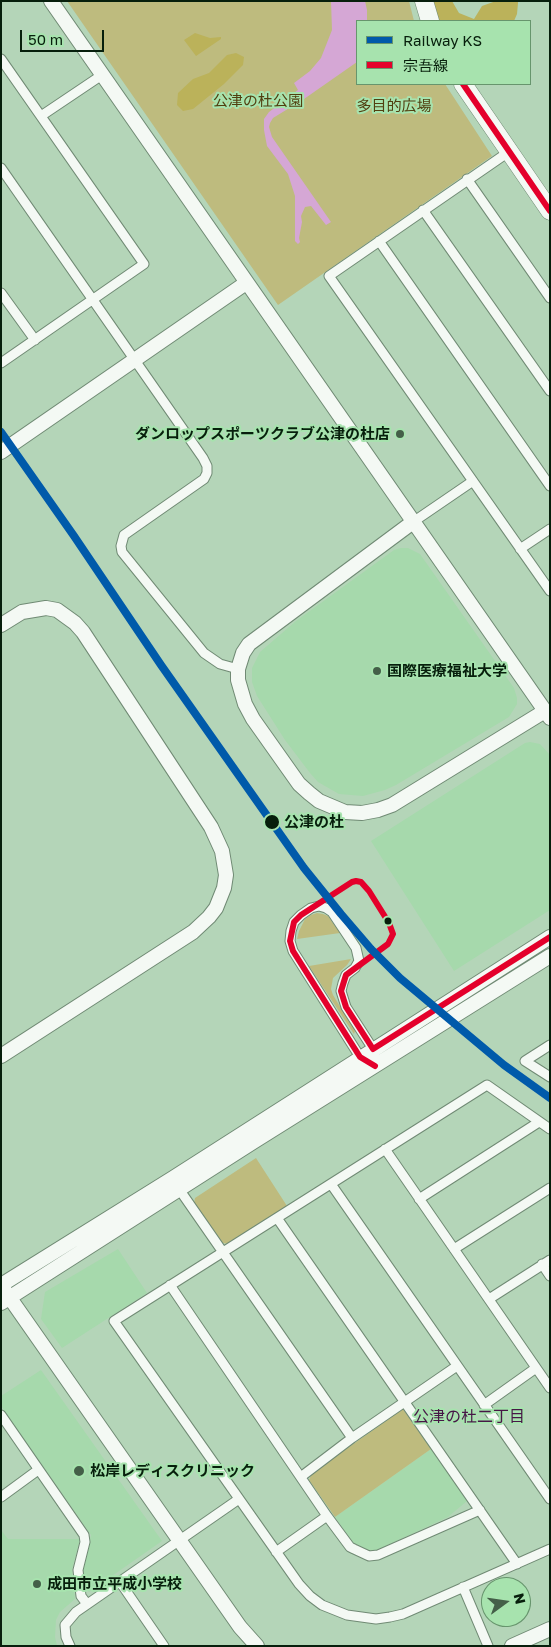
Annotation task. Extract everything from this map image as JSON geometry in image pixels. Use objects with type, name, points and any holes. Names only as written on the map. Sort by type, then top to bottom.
[{"type":"highway","points":[[424,1],[430,20]]},
{"type":"highway","points":[[464,85],[550,211]]},
{"type":"street","points":[[50,1],[413,522],[548,712],[392,805],[362,813],[345,812],[319,801],[299,784],[252,719],[240,691],[238,669],[243,653],[249,644],[413,522],[472,481]]},
{"type":"street","points":[[1,364],[144,264],[2,62]]},
{"type":"street","points":[[41,116],[102,75]]},
{"type":"street","points":[[510,151],[329,276],[550,591]]},
{"type":"street","points":[[1,168],[207,466],[207,473],[204,479],[124,535],[122,552],[193,642],[204,653],[220,664],[238,669]]},
{"type":"street","points":[[467,180],[550,298]]},
{"type":"street","points":[[423,210],[550,391]]},
{"type":"street","points":[[379,241],[550,486]]},
{"type":"street","points":[[1,452],[246,283]]},
{"type":"street","points":[[1,293],[35,340]]},
{"type":"street","points":[[520,549],[550,529]]},
{"type":"street","points":[[1,625],[22,612],[46,608],[56,610],[75,623],[83,632],[211,827],[222,851],[226,875],[224,888],[216,908],[209,918],[194,932],[1,1056]]},
{"type":"street","points":[[320,906],[332,912],[356,948],[358,961],[355,968],[346,975],[341,991],[346,1007],[373,1049],[375,1066],[360,1057],[293,951],[290,941],[294,922],[310,908],[320,906]]},
{"type":"street","points":[[3,1293],[360,1057],[550,937]]},
{"type":"street","points":[[3,1293],[94,1244],[550,956]]},
{"type":"street","points":[[550,1045],[526,1061],[550,1077]]},
{"type":"street","points":[[550,1128],[487,1085],[114,1321],[299,1584],[322,1605],[347,1615],[376,1619],[403,1614],[550,1549]]},
{"type":"street","points":[[419,1199],[539,1122]]},
{"type":"street","points":[[386,1150],[550,1388]]},
{"type":"street","points":[[331,1184],[550,1498]]},
{"type":"street","points":[[454,1249],[550,1188]]},
{"type":"street","points":[[179,1189],[352,1438]]},
{"type":"street","points":[[277,1218],[517,1564]]},
{"type":"street","points":[[488,1299],[546,1262],[550,1276]]},
{"type":"street","points":[[170,1285],[350,1547],[373,1556],[480,1510]]},
{"type":"street","points":[[3,1293],[240,1627],[257,1646]]},
{"type":"street","points":[[302,1476],[352,1438],[458,1366]]},
{"type":"street","points":[[484,1405],[536,1368]]},
{"type":"street","points":[[1,1415],[84,1534],[85,1542],[78,1570],[81,1596],[87,1604]]},
{"type":"street","points":[[1,1497],[38,1470]]},
{"type":"street","points":[[70,1646],[66,1637],[65,1625],[71,1616],[239,1499]]},
{"type":"street","points":[[276,1552],[328,1516]]},
{"type":"street","points":[[120,1582],[164,1646]]},
{"type":"street","points":[[463,1588],[488,1646]]},
{"type":"street","points":[[512,1646],[550,1629]]},
{"type":"shaded area","points":[[331,1],[365,1],[367,20],[356,20],[356,63],[273,118],[269,127],[272,137],[331,222],[326,225],[311,206],[305,207],[301,216],[300,242],[298,244],[295,241],[295,196],[288,174],[267,146],[264,119],[269,112],[298,90],[294,83],[310,71],[321,58],[332,30]]},
{"type":"shaded area","points":[[432,1],[452,1],[459,13],[474,19],[482,6],[496,1],[518,1],[514,20],[439,20]]},
{"type":"shaded area","points":[[195,33],[210,38],[221,37],[221,39],[196,56],[184,40]]},
{"type":"shaded area","points":[[236,53],[244,57],[243,65],[224,84],[193,109],[183,111],[177,105],[178,93],[193,79],[209,73],[227,55]]},
{"type":"shaded area","name":"国際医療福祉大学","points":[[408,548],[420,554],[514,688],[517,704],[509,717],[396,785],[363,796],[339,794],[318,782],[285,740],[257,696],[252,682],[252,668],[260,652],[296,621],[394,550]]},
{"type":"shaded area","points":[[525,743],[540,744],[550,755],[550,910],[454,971],[371,841]]},
{"type":"shaded area","points":[[118,1249],[147,1293],[62,1348],[41,1319],[45,1292]]},
{"type":"shaded area","name":"松岸レディスクリニック","points":[[41,1370],[162,1541],[89,1592],[85,1588],[82,1570],[91,1535],[1,1406],[1,1396]]},
{"type":"shaded area","points":[[431,1449],[467,1501],[448,1517],[377,1550],[371,1551],[354,1544],[335,1517]]},
{"type":"shaded area","name":"成田市立平成小学校","points":[[1,1530],[8,1539],[80,1539],[72,1569],[75,1599],[60,1612],[56,1620],[55,1637],[57,1646],[1,1646]]},
{"type":"green space","name":"公津の杜公園","points":[[67,1],[409,1],[414,20],[356,20],[356,85],[446,85],[492,156],[278,305]]},
{"type":"green space","points":[[317,913],[328,916],[340,933],[297,939],[305,919]]},
{"type":"green space","points":[[351,959],[333,978],[331,989],[355,1031],[354,1034],[309,966]]},
{"type":"green space","points":[[256,1158],[287,1206],[228,1244],[223,1243],[194,1203],[195,1198]]},
{"type":"green space","points":[[403,1409],[431,1449],[335,1517],[309,1480],[312,1473]]},
{"type":"rail line","name":"KS","points":[[1,432],[161,665],[304,868],[341,914],[371,949],[400,978],[504,1065],[550,1098]]},
{"type":"transit line","name":"宗吾線","points":[[464,85],[550,211]]},
{"type":"transit line","name":"宗吾線","points":[[373,1049],[346,1007],[341,991],[346,975],[388,944],[393,934],[389,923],[369,891],[361,882],[356,881],[301,915],[294,922],[290,941],[293,951],[360,1057],[375,1066]]},
{"type":"transit line","name":"宗吾線","points":[[373,1049],[550,937]]},
{"type":"place","name":"ダンロップスポーツクラブ公津の杜店","points":[[400,434]]},
{"type":"place","name":"国際医療福祉大学","points":[[377,671]]},
{"type":"place","name":"公津の杜","points":[[272,822]]},
{"type":"place","name":"松岸レディスクリニック","points":[[79,1471]]},
{"type":"place","name":"成田市立平成小学校","points":[[37,1584]]},
{"type":"district","name":"公津の杜二丁目","points":[[469,1417]]},
{"type":"park label","name":"多目的広場","points":[[394,106]]}]
